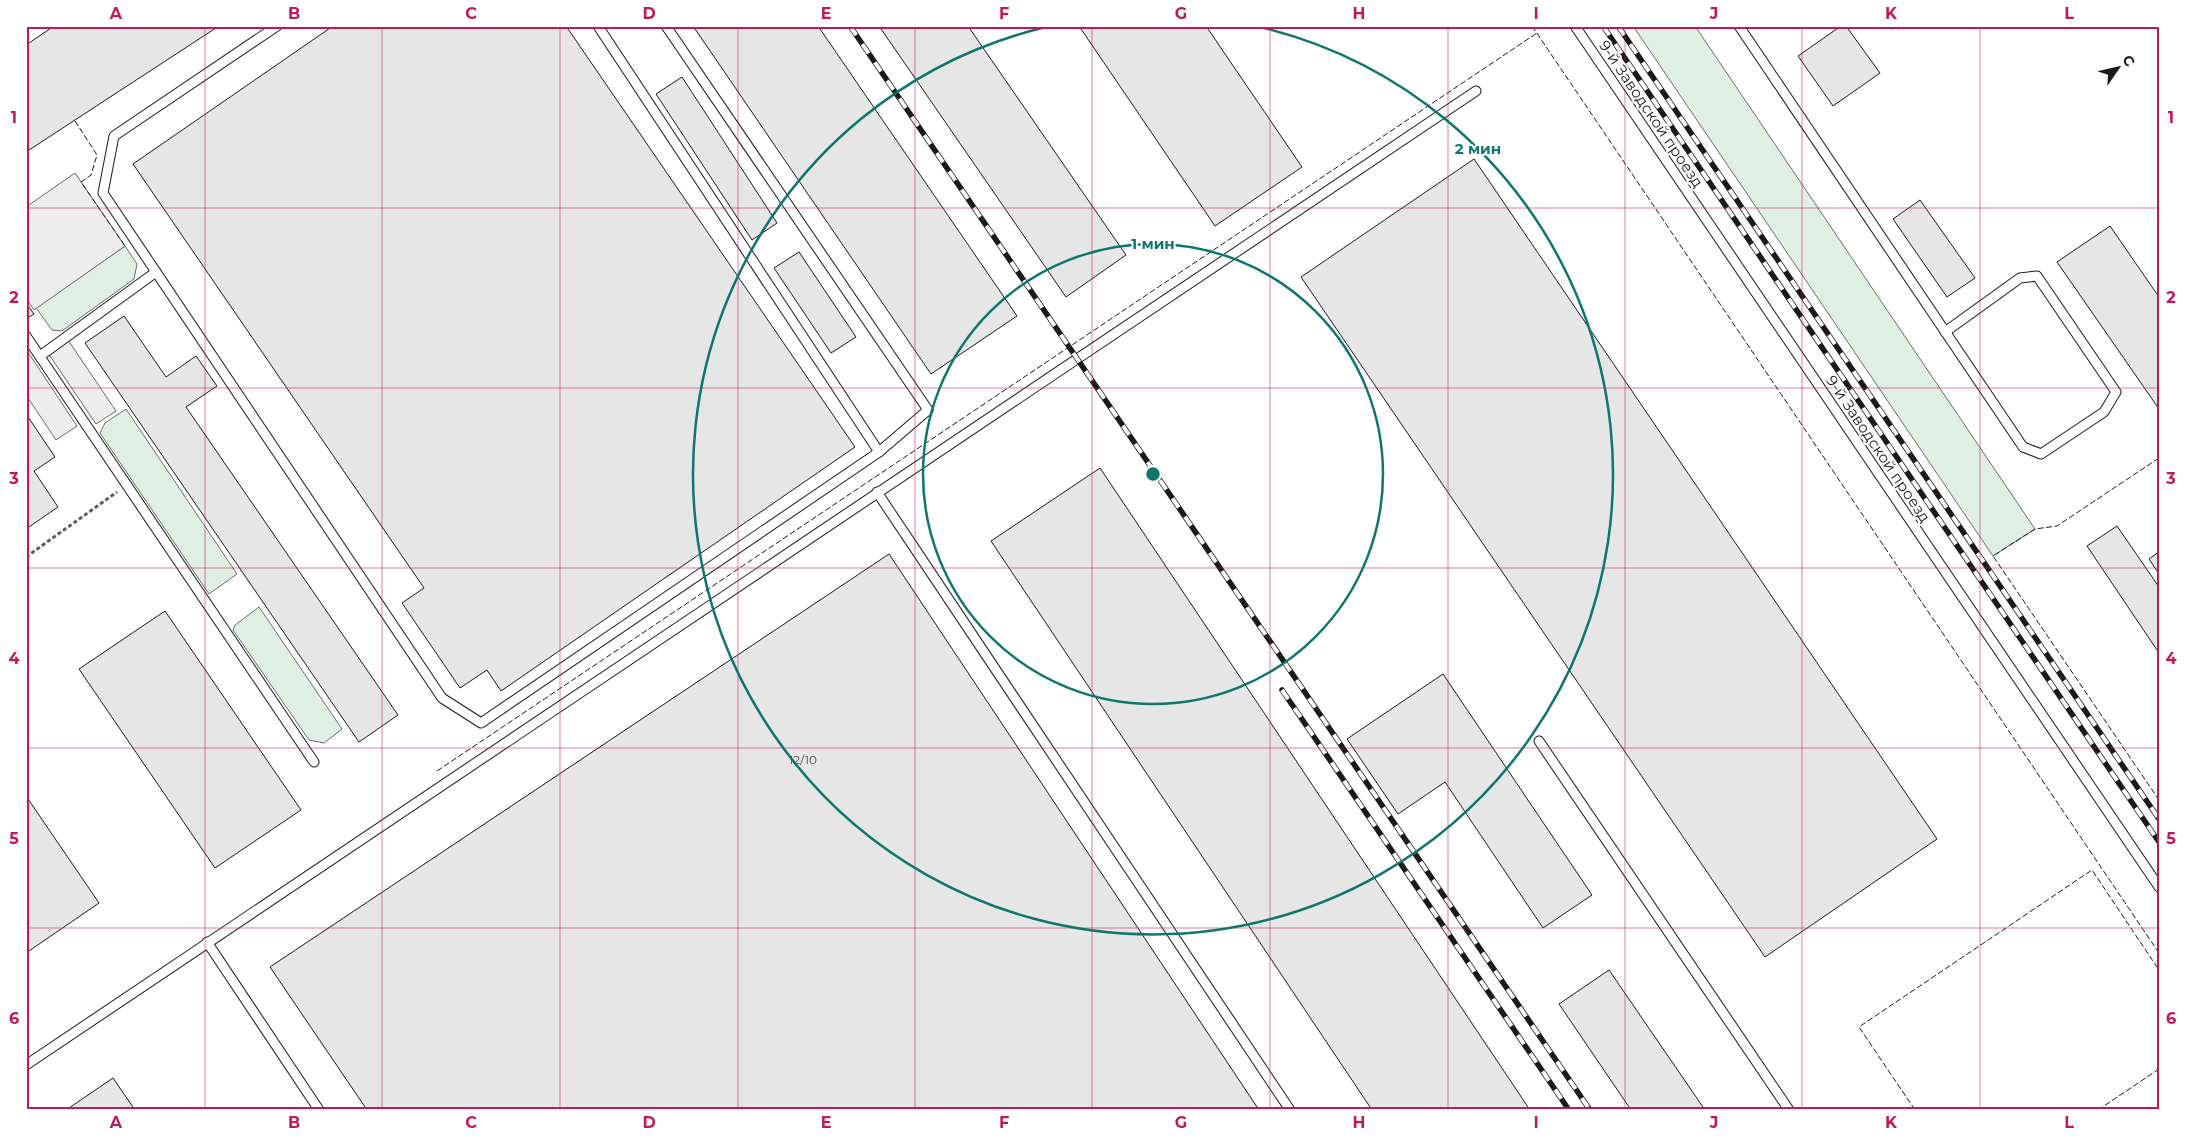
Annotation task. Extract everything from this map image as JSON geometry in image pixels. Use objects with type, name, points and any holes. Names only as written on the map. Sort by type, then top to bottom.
[{"type":"lane","points":[[277,26],[114,136],[103,193],[442,698],[481,723],[879,452],[928,410],[666,26]]},
{"type":"lane","points":[[598,26],[879,452]]},
{"type":"lane","name":"9-й Заводской проезд","points":[[1575,26],[2159,887]]},
{"type":"lane","points":[[1739,26],[1945,332],[2023,447],[2041,454],[2104,412],[2116,392],[2037,276],[2020,278],[1945,332]]},
{"type":"lane","points":[[26,1065],[1476,91]]},
{"type":"lane","points":[[40,356],[156,272]]},
{"type":"lane","points":[[26,336],[314,762]]},
{"type":"lane","points":[[877,492],[1290,1110]]},
{"type":"lane","points":[[1539,741],[1789,1110]]},
{"type":"lane","points":[[207,942],[319,1110]]},
{"type":"path","points":[[26,557],[127,486]]},
{"type":"green space","points":[[1633,26],[1695,26],[2035,529],[1993,556]]},
{"type":"green space","points":[[125,246],[137,264],[134,279],[62,331],[52,330],[36,308]]},
{"type":"green space","points":[[126,409],[237,574],[209,594],[100,433],[105,423]]},
{"type":"green space","points":[[259,607],[342,729],[324,743],[309,740],[233,630],[235,625]]},
{"type":"shaded area","points":[[75,173],[125,246],[34,310],[26,298],[26,207]]},
{"type":"shaded area","points":[[68,340],[116,411],[96,424],[48,353]]},
{"type":"shaded area","points":[[26,349],[77,426],[56,440],[26,395]]},
{"type":"building","points":[[54,26],[219,26],[26,152],[26,45]]},
{"type":"building","points":[[333,26],[566,26],[855,447],[501,691],[487,670],[460,688],[402,603],[424,588],[133,164]]},
{"type":"building","points":[[693,26],[818,26],[1017,316],[931,374]]},
{"type":"building","points":[[879,26],[968,26],[1126,255],[1066,297]]},
{"type":"building","points":[[1079,26],[1206,26],[1302,167],[1215,226]]},
{"type":"building","points":[[1841,26],[1846,26],[1880,73],[1833,106],[1798,56]]},
{"type":"building","points":[[682,77],[777,223],[752,240],[656,94]]},
{"type":"building","points":[[1474,159],[1937,839],[1765,957],[1301,277]]},
{"type":"building","points":[[1920,200],[1975,278],[1947,297],[1893,219]]},
{"type":"building","points":[[2110,226],[2159,297],[2159,409],[2057,262]]},
{"type":"building","points":[[799,252],[856,337],[831,353],[774,268]]},
{"type":"building","points":[[26,303],[34,314],[26,319]]},
{"type":"building","points":[[124,316],[166,377],[196,356],[217,386],[186,407],[398,715],[359,742],[85,343]]},
{"type":"building","points":[[26,414],[55,457],[34,471],[58,507],[26,529]]},
{"type":"building","points":[[1100,468],[1530,1110],[1372,1110],[991,541]]},
{"type":"building","points":[[2117,526],[2159,587],[2159,653],[2087,546]]},
{"type":"building","points":[[2159,552],[2159,574],[2149,559]]},
{"type":"building","points":[[889,554],[1259,1110],[367,1110],[270,967]]},
{"type":"building","points":[[165,611],[301,810],[215,868],[79,669]]},
{"type":"building","points":[[1443,674],[1592,895],[1543,928],[1445,782],[1398,814],[1347,739]]},
{"type":"building","points":[[26,796],[99,903],[26,953]]},
{"type":"building","points":[[1609,970],[1705,1110],[1631,1110],[1559,1004]]},
{"type":"building","points":[[113,1078],[135,1110],[66,1110]]},
{"type":"railway","points":[[850,26],[1590,1110]]},
{"type":"railway","points":[[1603,26],[2159,842]]},
{"type":"railway","points":[[1618,26],[2159,819]]},
{"type":"railway","points":[[1282,690],[1569,1110]]},
{"type":"fence","points":[[1532,26],[2159,953]]},
{"type":"fence","points":[[437,771],[1537,33]]},
{"type":"fence","points":[[75,121],[97,155],[91,175],[81,182],[125,246]]},
{"type":"fence","points":[[2159,458],[2057,526],[2035,529],[1993,556],[2159,800]]},
{"type":"fence","points":[[1915,1110],[1859,1027],[2092,870],[2159,970]]},
{"type":"fence","points":[[2098,1110],[2159,1069]]}]
